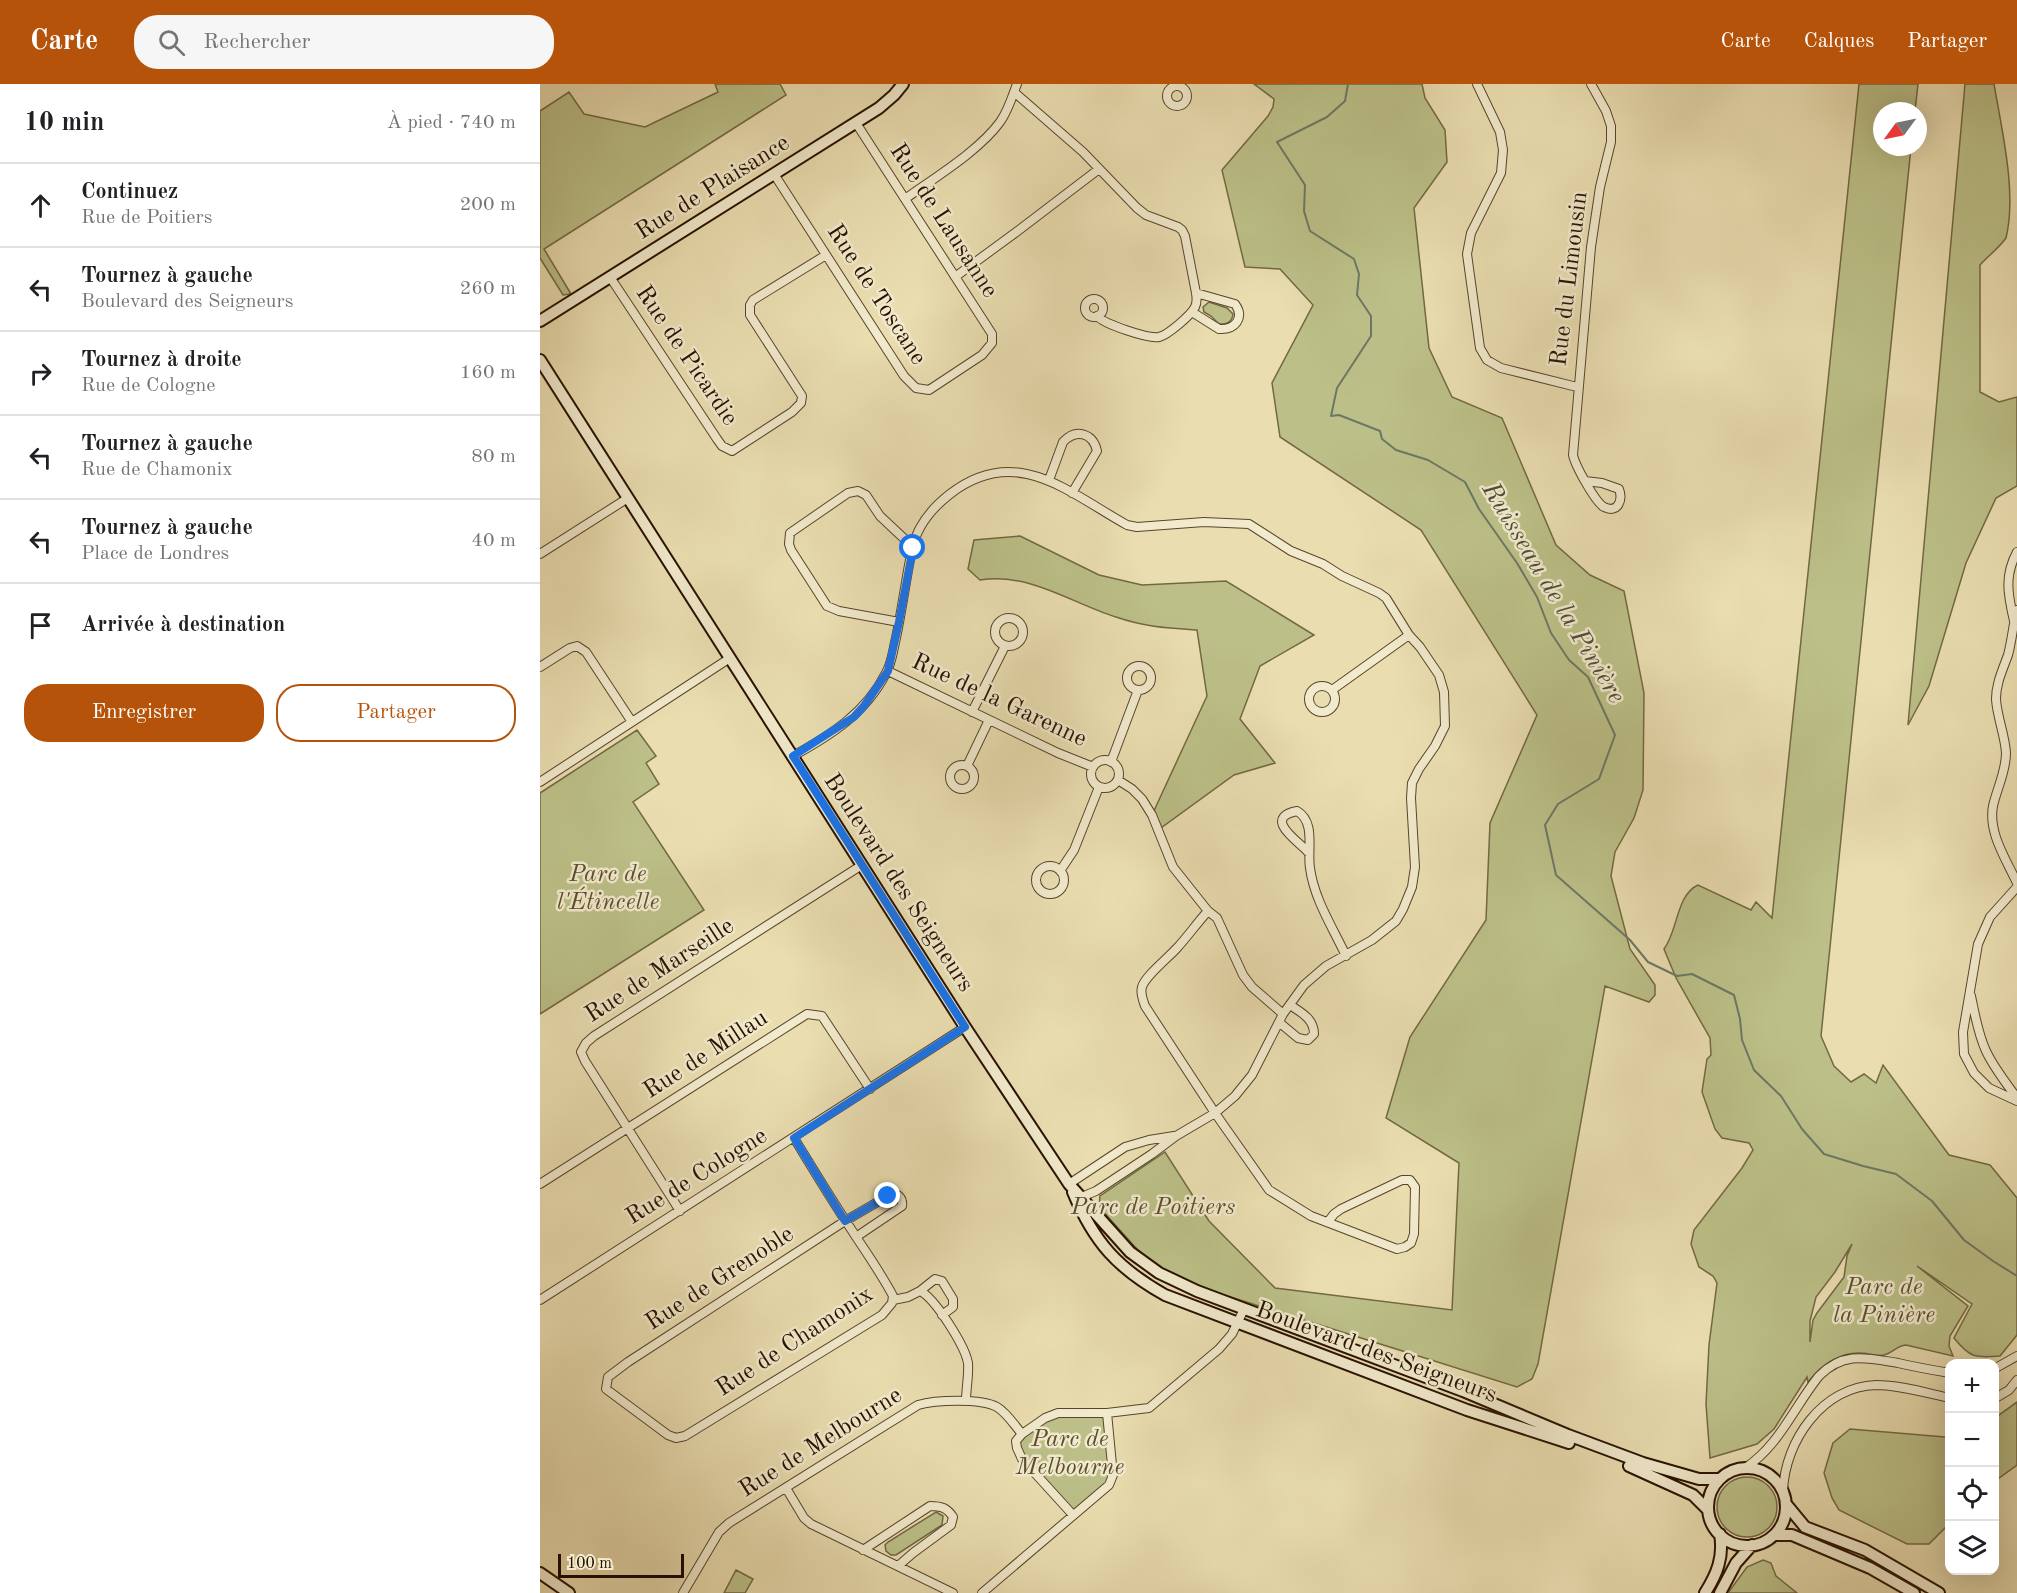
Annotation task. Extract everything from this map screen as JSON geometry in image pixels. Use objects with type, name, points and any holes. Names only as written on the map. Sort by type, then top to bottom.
[{"type":"street","name":"Rue de Plaisance","points":[[540,321],[856,123],[887,102],[903,84]]},
{"type":"street","points":[[1160,84],[1168,89]]},
{"type":"street","points":[[1477,84],[1500,132],[1503,150],[1501,173],[1472,232],[1467,254],[1480,348],[1487,360],[1501,368],[1577,387]]},
{"type":"street","name":"Rue du Limousin","points":[[1585,481],[1602,483],[1619,489],[1622,496],[1621,502],[1616,507],[1604,507],[1598,502],[1585,481],[1575,463],[1573,455],[1577,387],[1591,247],[1611,134],[1606,111],[1592,84]]},
{"type":"street","points":[[905,199],[985,139],[1000,122],[1015,88],[1124,196],[1146,215],[1182,230],[1185,236],[1197,294],[1197,302],[1192,312],[1165,335],[1153,338],[1105,323],[1097,316]]},
{"type":"street","name":"Rue de Lausanne","points":[[856,123],[988,327],[992,334],[992,343]]},
{"type":"street","points":[[955,277],[1099,169]]},
{"type":"street","name":"Rue de Toscane","points":[[774,174],[904,376],[916,388],[929,390],[982,355],[992,343]]},
{"type":"street","name":"Rue de Picardie","points":[[610,277],[717,439],[722,446],[732,451],[792,412],[801,403],[802,396],[750,315],[750,305],[753,300],[826,255]]},
{"type":"street","points":[[1192,312],[1219,329],[1232,327],[1237,323],[1239,317],[1239,310],[1235,304],[1197,294]]},
{"type":"street","name":"Boulevard des Seigneurs","points":[[540,360],[965,1027],[1078,1198],[1116,1238],[1144,1263],[1182,1285],[1454,1388],[1642,1463],[1694,1478],[1719,1479]]},
{"type":"street","points":[[1049,480],[1064,442],[1077,433],[1087,435],[1092,439],[1097,451],[1072,493]]},
{"type":"street","points":[[793,756],[854,717],[888,671],[917,533],[931,511],[964,484],[986,475],[1013,471],[1026,472],[1049,480],[1127,525],[1137,527],[1204,522],[1249,524],[1291,551],[1323,564],[1386,598],[1409,635],[1433,665],[1443,684],[1444,726],[1435,746],[1412,783],[1415,867],[1412,887],[1396,921],[1385,931],[1326,966],[1304,985],[1284,1014],[1252,1075],[1235,1096],[1215,1113],[1176,1136],[1096,1191],[1078,1198]]},
{"type":"street","points":[[899,622],[839,611],[827,606],[791,550],[790,533],[848,493],[858,491],[866,495],[880,516],[913,548]]},
{"type":"street","points":[[540,555],[628,498]]},
{"type":"street","points":[[2014,622],[2007,591],[2011,563],[2017,552]]},
{"type":"street","points":[[2017,610],[1996,697],[2006,750],[2006,763],[1994,804],[1992,820],[1995,834],[2017,885],[1990,917],[1978,944],[1963,1032],[1964,1054],[1974,1073],[1989,1088],[2017,1099]]},
{"type":"street","points":[[1332,690],[1409,635]]},
{"type":"street","points":[[540,667],[577,646],[586,652],[632,722]]},
{"type":"street","points":[[972,712],[1005,646]]},
{"type":"street","points":[[540,782],[730,658]]},
{"type":"street","name":"Rue de la Garenne","points":[[888,671],[1058,753],[1093,767]]},
{"type":"street","points":[[1111,762],[1138,690]]},
{"type":"street","points":[[967,766],[989,720]]},
{"type":"street","points":[[1103,760],[1111,762],[1117,767],[1118,780],[1112,786],[1099,787],[1091,776],[1093,767],[1103,760]]},
{"type":"street","points":[[1118,780],[1132,789],[1152,814],[1173,867],[1208,911],[1217,918],[1243,975],[1264,998],[1284,1014]]},
{"type":"street","points":[[1059,871],[1074,850],[1099,787]]},
{"type":"street","points":[[1308,852],[1284,831],[1282,826],[1286,815],[1297,811],[1303,814],[1306,820],[1310,837],[1308,852],[1312,883],[1346,956]]},
{"type":"street","name":"Rue de Marseille","points":[[680,1211],[581,1052],[594,1036],[862,864]]},
{"type":"street","points":[[1208,911],[1176,949],[1146,979],[1142,987],[1142,997],[1215,1113],[1269,1190],[1305,1213],[1328,1222],[1397,1249],[1411,1243],[1414,1234],[1415,1187],[1410,1180],[1402,1180],[1341,1209],[1328,1222]]},
{"type":"street","points":[[1970,992],[1986,1051],[2017,1099]]},
{"type":"street","points":[[1280,1023],[1298,1038],[1308,1040],[1314,1034],[1314,1027],[1310,1019],[1290,1005]]},
{"type":"street","name":"Rue de Millau","points":[[540,1184],[807,1014],[822,1016],[870,1089]]},
{"type":"street","name":"Rue de Cologne","points":[[540,1300],[965,1027]]},
{"type":"street","points":[[1069,1184],[1125,1147],[1176,1136]]},
{"type":"street","name":"Rue de Chamonix","points":[[615,1371],[606,1381],[606,1389],[609,1393],[668,1435],[676,1438],[684,1436],[889,1309],[893,1296],[889,1288],[794,1138]]},
{"type":"street","name":"Rue de Grenoble","points":[[615,1371],[845,1221],[892,1193],[900,1198],[903,1202],[902,1206],[856,1237]]},
{"type":"street","name":"Boulevard des Seigneurs","points":[[1078,1198],[1089,1227],[1099,1242],[1132,1274],[1171,1298],[1467,1410],[1576,1445],[1693,1495],[1708,1510]]},
{"type":"street","points":[[893,1300],[908,1298],[920,1292],[935,1279],[942,1281],[953,1299],[953,1307],[942,1315]]},
{"type":"street","points":[[920,1292],[927,1294],[962,1347],[968,1363],[966,1401]]},
{"type":"street","points":[[1073,1515],[1022,1459],[1017,1448],[1017,1441],[1022,1434],[1045,1418],[1058,1413],[1107,1413],[1149,1408],[1219,1349],[1232,1334],[1244,1309]]},
{"type":"street","points":[[1999,1367],[2017,1356]]},
{"type":"street","points":[[1745,1468],[1766,1452],[1814,1381],[1834,1364],[1851,1358],[1863,1357],[1945,1372]]},
{"type":"street","points":[[1999,1397],[2017,1380]]},
{"type":"street","points":[[1783,1491],[1787,1463],[1800,1434],[1822,1407],[1836,1396],[1852,1389],[1876,1385],[1945,1397]]},
{"type":"street","name":"Rue de Melbourne","points":[[683,1593],[719,1532],[729,1523],[918,1405],[933,1401],[989,1404],[998,1407],[1022,1434]]},
{"type":"street","points":[[982,1593],[1109,1485],[1113,1475],[1107,1413]]},
{"type":"street","points":[[1745,1468],[1758,1469],[1775,1479],[1783,1491],[1786,1504],[1783,1520],[1774,1535],[1752,1545],[1736,1544],[1720,1534],[1710,1521],[1708,1510],[1711,1491],[1719,1479],[1731,1471],[1745,1468]]},
{"type":"street","points":[[786,1488],[804,1518],[811,1524],[953,1593]]},
{"type":"street","points":[[1786,1504],[1805,1527],[1865,1550],[1939,1593]]},
{"type":"street","points":[[863,1550],[930,1506],[940,1506],[948,1510],[953,1517],[951,1525],[898,1566]]},
{"type":"street","points":[[1705,1593],[1720,1561],[1722,1548],[1720,1534]]},
{"type":"street","points":[[1774,1535],[1792,1534],[1870,1568],[1914,1593]]},
{"type":"street","points":[[1720,1593],[1736,1563],[1752,1545]]},
{"type":"street","points":[[540,1573],[569,1593]]},
{"type":"green space","points":[[715,84],[780,84],[786,95],[544,249],[571,294],[563,295],[540,258],[540,111],[569,92],[584,114],[645,127],[718,92]]},
{"type":"green space","name":"Parc de Poitiers","points":[[1254,84],[1422,84],[1425,98],[1445,130],[1447,162],[1414,208],[1429,348],[1452,397],[1502,418],[1556,545],[1590,575],[1624,591],[1644,693],[1643,790],[1634,818],[1615,852],[1611,876],[1630,949],[1655,985],[1655,995],[1649,1002],[1605,986],[1538,1364],[1532,1379],[1517,1387],[1183,1282],[1149,1260],[1099,1207],[1100,1196],[1165,1152],[1209,1221],[1275,1288],[1452,1310],[1459,1163],[1386,1118],[1410,1037],[1486,920],[1490,823],[1537,715],[1421,530],[1280,437],[1272,383],[1313,305],[1280,269],[1245,267],[1222,170],[1273,107],[1274,99]]},
{"type":"green space","name":"Parc de la Pinière","points":[[1859,84],[1918,84],[1916,102],[1873,102],[1873,156],[1910,156],[1821,1036],[1834,1066],[1851,1082],[1864,1074],[1876,1083],[1883,1065],[1949,1155],[1990,1165],[2017,1198],[2017,1335],[2000,1356],[1979,1356],[1964,1350],[1954,1338],[1972,1304],[1917,1266],[1968,1306],[1950,1336],[1949,1346],[1953,1356],[1906,1345],[1878,1356],[1864,1353],[1845,1355],[1831,1361],[1808,1382],[1807,1377],[1774,1429],[1757,1444],[1710,1458],[1706,1404],[1709,1345],[1717,1283],[1713,1276],[1699,1267],[1691,1244],[1694,1230],[1742,1168],[1753,1150],[1749,1143],[1722,1138],[1715,1129],[1702,1092],[1707,1059],[1711,1055],[1710,1038],[1676,978],[1664,949],[1685,897],[1698,885],[1751,910],[1756,902],[1772,918]],"holes":[[[1852,1244],[1847,1256],[1844,1277],[1813,1320],[1810,1342],[1810,1321],[1816,1297]]]},
{"type":"green space","points":[[1965,84],[1994,84],[2007,162],[2010,202],[2006,238],[1980,265],[1980,392],[1999,402],[2017,397],[2017,486],[1996,498],[1966,563],[1929,686],[1908,725]]},
{"type":"green space","points":[[1209,302],[1227,308],[1233,314],[1230,321],[1219,324],[1204,312],[1203,307]]},
{"type":"green space","points":[[1020,536],[1099,575],[1142,585],[1226,581],[1314,635],[1260,666],[1240,719],[1275,763],[1234,775],[1158,830],[1152,815],[1207,696],[1197,630],[1137,623],[1099,611],[1033,584],[1016,580],[980,580],[968,569],[974,540]]},
{"type":"green space","name":"Parc de l'Étincelle","points":[[637,730],[656,756],[646,763],[659,784],[633,802],[704,910],[540,1014],[540,793]]},
{"type":"green space","points":[[2017,1402],[2017,1465],[1999,1478],[1999,1467],[1999,1415]]},
{"type":"green space","name":"Parc de Melbourne","points":[[1058,1413],[1107,1413],[1113,1475],[1109,1485],[1073,1515],[1017,1448],[1022,1434]]},
{"type":"green space","points":[[1850,1429],[1945,1437],[1945,1528],[1929,1544],[1907,1544],[1839,1510],[1832,1498],[1824,1473],[1833,1443]]},
{"type":"green space","points":[[1747,1477],[1764,1482],[1772,1490],[1777,1507],[1772,1524],[1764,1532],[1747,1537],[1730,1532],[1722,1524],[1717,1507],[1722,1490],[1730,1482]]},
{"type":"green space","points":[[936,1512],[943,1516],[942,1525],[896,1555],[891,1555],[886,1551],[885,1545],[888,1542]]},
{"type":"green space","points":[[1763,1560],[1771,1563],[1776,1576],[1797,1593],[1728,1593],[1747,1567]]},
{"type":"green space","points":[[736,1570],[753,1579],[745,1593],[724,1593]]},
{"type":"waterway","name":"Ruisseau de la Pinière","points":[[1348,84],[1345,101],[1327,117],[1277,142],[1305,185],[1304,211],[1310,231],[1354,259],[1359,274],[1357,295],[1371,316],[1371,336],[1337,388],[1331,416],[1339,415],[1380,431],[1382,439],[1396,450],[1428,460],[1465,482],[1479,509],[1517,563],[1537,597],[1551,633],[1569,660],[1588,677],[1615,735],[1599,779],[1558,804],[1545,825],[1556,875],[1630,940],[1648,962],[1677,976],[1692,974],[1734,995],[1742,1040],[1754,1070],[1781,1096],[1802,1129],[1824,1154],[1896,1174],[1932,1201],[1964,1240],[2017,1276]]},
{"type":"route","points":[[888,1196],[845,1221],[794,1138],[965,1027],[793,756],[854,717],[888,671],[913,548]]}]
